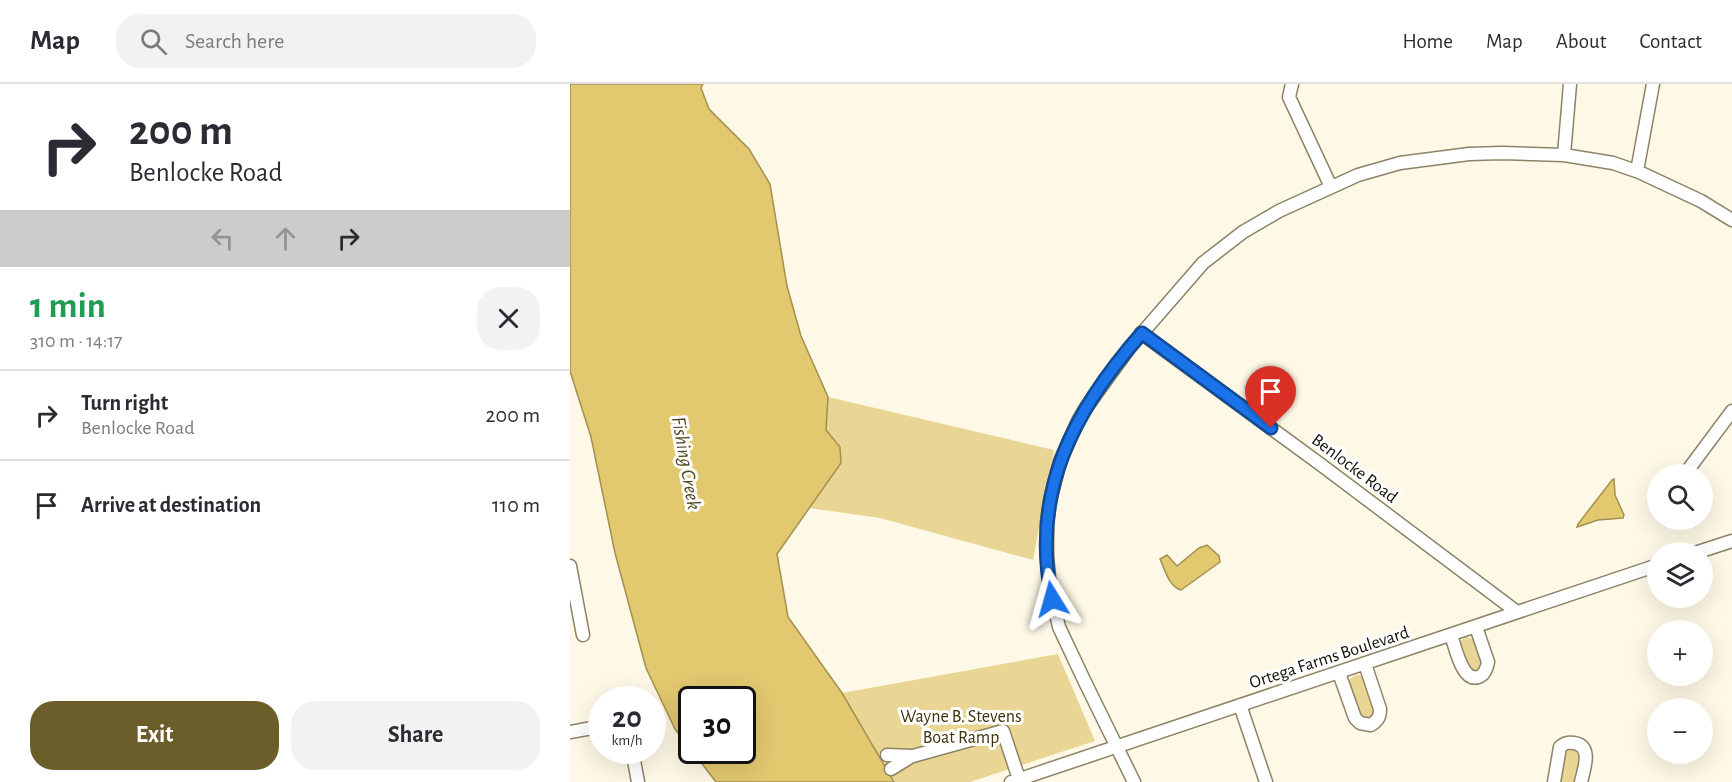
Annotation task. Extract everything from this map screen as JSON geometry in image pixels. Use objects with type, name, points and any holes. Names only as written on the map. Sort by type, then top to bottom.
[{"type":"street","points":[[1292,84],[1289,97],[1330,187]]},
{"type":"street","points":[[1564,155],[1570,84]]},
{"type":"street","points":[[1637,171],[1653,84]]},
{"type":"street","points":[[1134,782],[1059,627],[1050,588],[1047,556],[1050,501],[1060,461],[1078,421],[1093,396],[1142,333],[1203,263],[1243,232],[1285,208],[1330,187],[1373,170],[1469,154],[1564,155],[1613,163],[1637,171],[1701,201],[1732,220]]},
{"type":"street","name":"Benlocke Road","points":[[1142,333],[1517,612]]},
{"type":"street","points":[[1692,464],[1732,411]]},
{"type":"street","points":[[1713,547],[1732,541]]},
{"type":"street","points":[[570,566],[583,635]]},
{"type":"street","name":"Ortega Farms Boulevard","points":[[1015,781],[1647,570]]},
{"type":"street","points":[[1451,635],[1464,672],[1473,678],[1479,677],[1484,674],[1488,662],[1476,627]]},
{"type":"street","points":[[1339,673],[1355,717],[1360,723],[1371,725],[1380,716],[1380,709],[1365,664]]},
{"type":"street","points":[[1240,705],[1266,782]]},
{"type":"street","points":[[570,732],[588,729]]},
{"type":"street","points":[[891,770],[914,756],[1003,731],[1015,781]]},
{"type":"street","points":[[1554,782],[1560,747],[1569,742],[1584,748],[1585,761],[1581,782]]},
{"type":"street","points":[[887,755],[914,756]]},
{"type":"street","points":[[635,764],[638,782]]},
{"type":"green space","points":[[828,397],[1054,450],[1033,560],[880,518],[809,508],[841,463],[840,447],[826,430]]},
{"type":"green space","points":[[1466,637],[1474,639],[1484,664],[1480,672],[1471,672],[1460,648],[1461,641]]},
{"type":"green space","name":"Wayne B. Stevens Boat Ramp","points":[[1058,654],[1095,741],[970,782],[894,782],[842,693]]},
{"type":"green space","points":[[1355,675],[1365,678],[1376,711],[1369,721],[1360,716],[1349,684],[1349,680]]},
{"type":"green space","points":[[1571,746],[1581,753],[1576,782],[1560,782],[1565,750]]},
{"type":"water","name":"Fishing Creek","points":[[570,84],[703,84],[701,88],[709,109],[749,149],[770,184],[787,286],[801,336],[828,397],[826,430],[840,447],[841,463],[777,554],[788,617],[842,693],[894,782],[716,782],[702,764],[756,764],[756,686],[678,686],[678,733],[675,729],[666,710],[666,686],[655,686],[646,668],[615,553],[591,437],[570,371]]},
{"type":"water","points":[[1614,479],[1615,495],[1624,515],[1623,518],[1598,520],[1577,527],[1578,524]]},
{"type":"water","points":[[1207,545],[1219,556],[1220,562],[1181,590],[1173,585],[1160,559],[1167,555],[1177,566],[1199,548]]},
{"type":"route","points":[[1052,599],[1046,534],[1050,501],[1060,461],[1078,421],[1093,396],[1142,333],[1271,428]]}]
